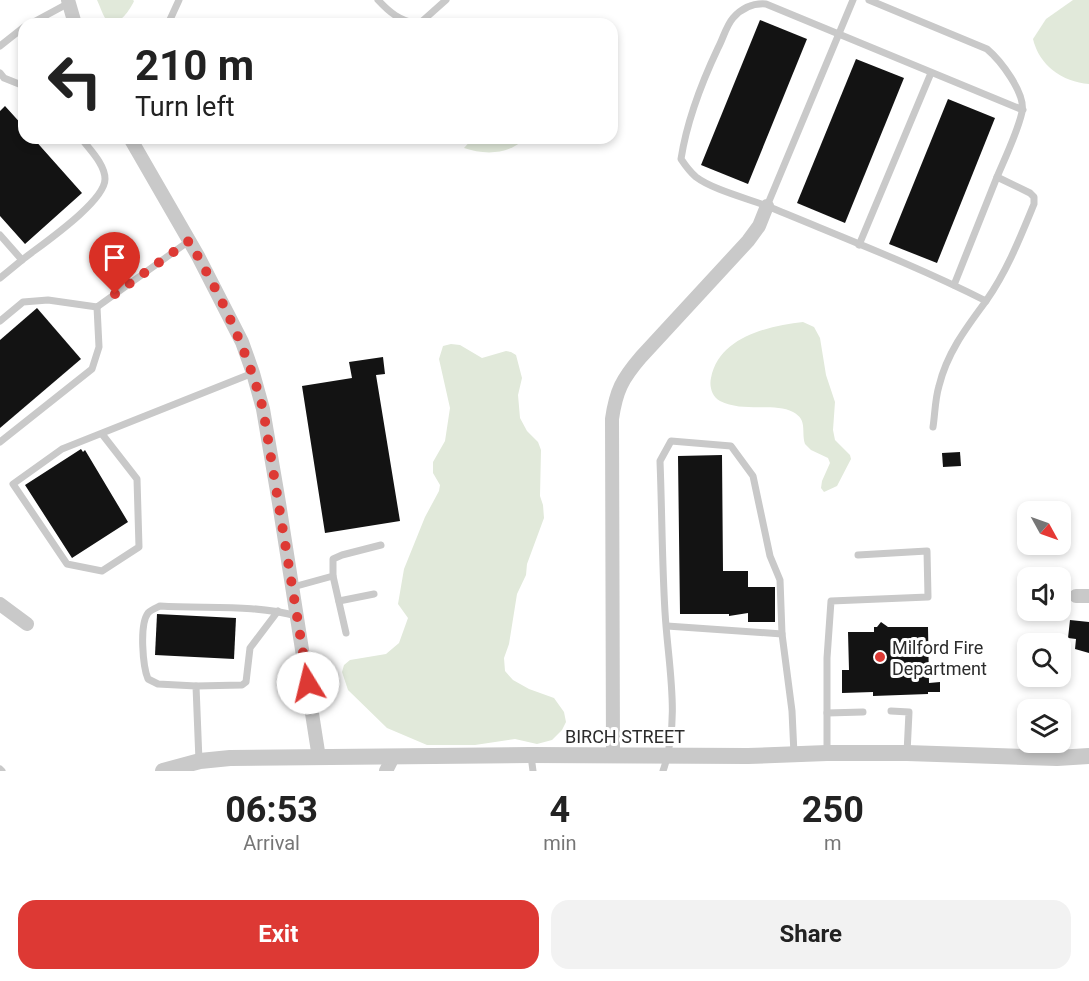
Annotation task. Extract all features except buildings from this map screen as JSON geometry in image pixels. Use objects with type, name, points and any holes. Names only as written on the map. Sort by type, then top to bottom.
[{"type":"street","points":[[68,2],[73,18]]},
{"type":"street","points":[[133,144],[189,241],[242,342],[253,373],[263,409],[319,758]]},
{"type":"street","points":[[613,755],[612,419],[618,388],[640,357],[748,241],[759,226],[767,206]]},
{"type":"street","points":[[0,604],[27,624]]},
{"type":"street","name":"BIRCH STREET","points":[[163,771],[199,761],[230,758],[319,758],[390,764],[532,763],[613,755],[666,763],[828,753],[1057,758],[1089,756]]},
{"type":"lane","points":[[171,18],[179,0]]},
{"type":"lane","points":[[378,0],[389,13],[397,18]]},
{"type":"lane","points":[[425,18],[446,0]]},
{"type":"lane","points":[[767,206],[853,0]]},
{"type":"lane","points":[[869,0],[987,49],[999,59],[1020,95],[1023,110],[954,285]]},
{"type":"lane","points":[[40,18],[68,2]]},
{"type":"lane","points":[[986,301],[954,285],[696,177],[681,159],[684,137],[702,83],[732,20],[743,9],[756,3],[766,4],[1023,110]]},
{"type":"lane","points":[[0,46],[18,32]]},
{"type":"lane","points":[[0,73],[4,78],[18,84]]},
{"type":"lane","points":[[859,245],[931,73]]},
{"type":"lane","points":[[0,278],[93,204],[102,190],[105,178],[102,167],[85,144]]},
{"type":"lane","points":[[933,428],[938,388],[949,356],[958,339],[999,284],[1034,204],[1034,196],[1030,193],[997,177]]},
{"type":"lane","points":[[0,235],[22,260]]},
{"type":"lane","points":[[0,321],[23,302],[48,300],[97,307],[189,241]]},
{"type":"lane","points":[[0,442],[92,369],[99,347],[97,307]]},
{"type":"lane","points":[[102,434],[137,479],[140,547],[102,571],[67,564],[14,484],[62,449],[253,373]]},
{"type":"lane","points":[[666,763],[674,710],[667,626],[660,461],[671,441],[731,446],[753,476],[770,556],[780,580],[782,634],[792,711],[794,754]]},
{"type":"lane","points":[[346,633],[333,576],[333,559],[381,545]]},
{"type":"lane","points":[[828,753],[831,601],[928,597],[927,551],[858,555]]},
{"type":"lane","points":[[293,587],[333,576]]},
{"type":"lane","points":[[339,602],[374,594]]},
{"type":"lane","points":[[278,610],[250,648],[246,682],[242,685],[158,684],[148,679],[144,669],[144,623],[147,614],[160,606],[278,610],[297,616]]},
{"type":"lane","points":[[667,626],[782,634]]},
{"type":"lane","points":[[196,686],[199,761]]},
{"type":"lane","points":[[891,711],[909,712],[907,753]]},
{"type":"lane","points":[[827,713],[863,712]]},
{"type":"green space","points":[[97,0],[134,1],[122,18],[105,18]]},
{"type":"green space","points":[[1073,0],[1089,0],[1089,84],[1070,80],[1053,70],[1040,57],[1033,39],[1046,19]]},
{"type":"green space","points":[[468,144],[519,144],[496,152],[480,152],[464,148]]},
{"type":"green space","points":[[803,322],[814,327],[820,338],[826,375],[835,402],[833,430],[835,440],[850,455],[851,459],[837,486],[824,492],[821,488],[822,481],[830,463],[828,458],[811,450],[805,444],[802,422],[798,415],[785,409],[729,405],[715,397],[710,384],[716,364],[734,343],[761,331]]},
{"type":"green space","points":[[460,345],[482,358],[506,351],[516,355],[522,378],[518,395],[520,418],[527,431],[538,442],[541,450],[540,496],[544,518],[527,564],[526,575],[517,594],[509,644],[504,658],[505,671],[513,680],[529,689],[554,698],[564,712],[566,722],[562,730],[552,740],[537,744],[515,739],[475,745],[427,745],[387,728],[348,690],[342,672],[344,665],[350,660],[386,654],[399,643],[408,618],[398,604],[404,569],[425,517],[439,491],[440,485],[433,473],[433,462],[445,441],[450,408],[439,359],[443,346]]},
{"type":"place","name":"Milford Fire Department","points":[[880,657]]},
{"type":"route","points":[[115,294],[189,241],[242,342],[263,409],[308,683]]}]
